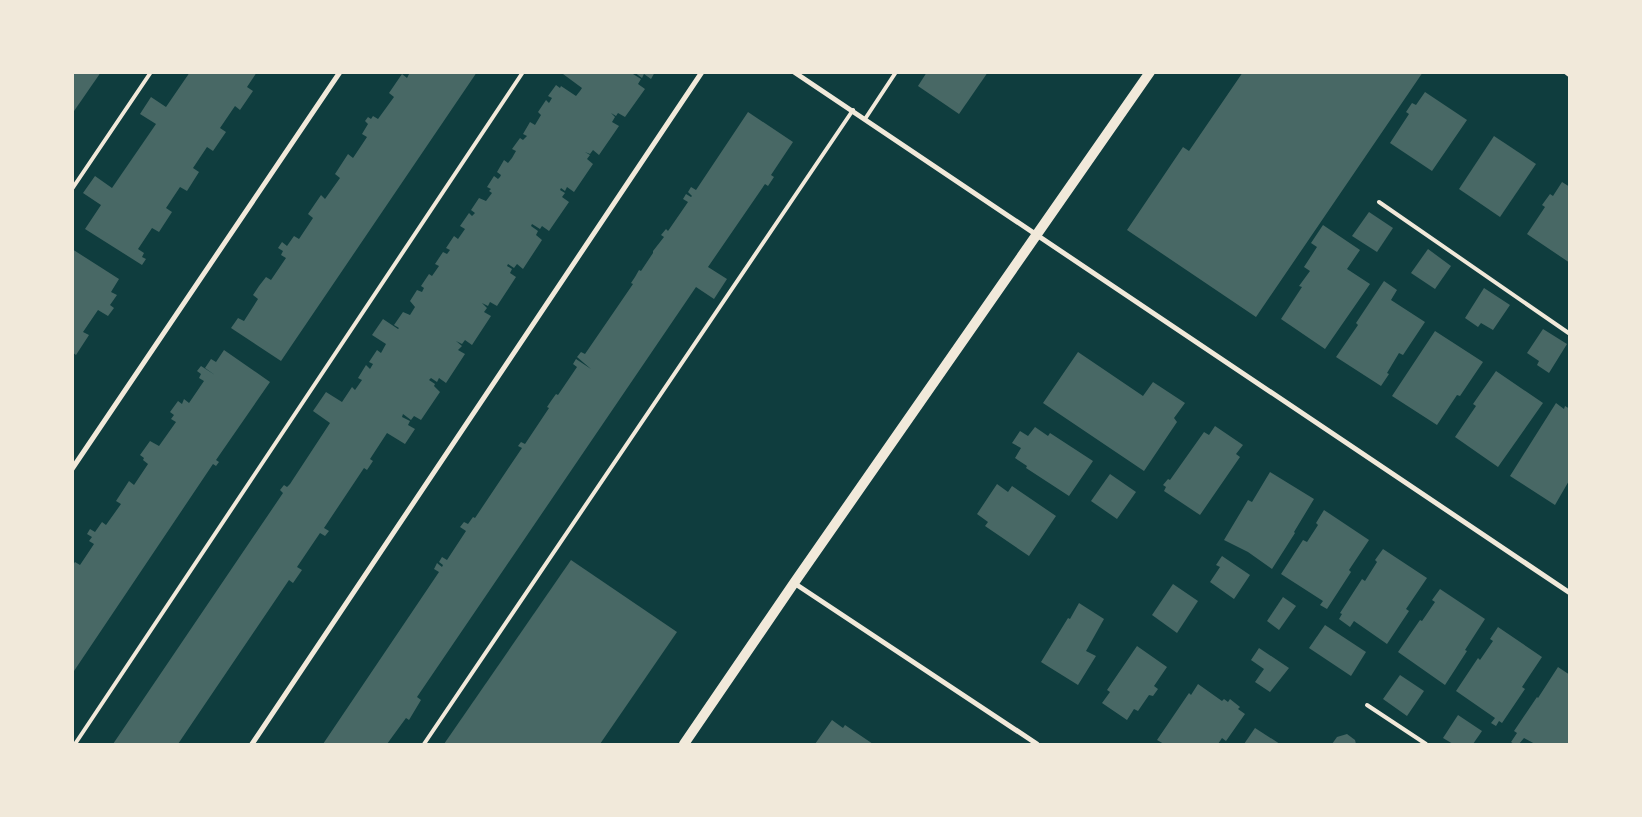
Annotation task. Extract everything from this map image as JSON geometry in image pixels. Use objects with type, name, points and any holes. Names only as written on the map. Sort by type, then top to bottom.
[{"type":"main road","points":[[684,744],[1150,72]]},
{"type":"street","points":[[72,469],[340,72]]},
{"type":"street","points":[[252,744],[702,72]]},
{"type":"street","points":[[794,72],[1570,593]]},
{"type":"street","points":[[1566,72],[1570,75]]},
{"type":"street","points":[[794,583],[1037,744]]},
{"type":"lane","points":[[72,189],[151,72]]},
{"type":"lane","points":[[75,744],[522,72]]},
{"type":"lane","points":[[866,119],[896,72]]},
{"type":"lane","points":[[424,744],[853,110]]},
{"type":"lane","points":[[1379,202],[1570,334]]},
{"type":"lane","points":[[1367,705],[1426,744]]},
{"type":"building","points":[[72,72],[101,72],[72,114]]},
{"type":"building","points":[[190,72],[257,72],[247,87],[253,91],[240,110],[235,106],[220,128],[226,132],[213,151],[207,147],[193,168],[199,172],[187,191],[180,187],[166,208],[172,212],[159,232],[152,228],[138,249],[144,253],[142,257],[146,259],[142,265],[85,229],[101,205],[83,193],[95,176],[112,188],[156,124],[140,114],[151,97],[166,107]]},
{"type":"building","points":[[410,72],[477,72],[281,361],[231,328],[238,318],[244,321],[258,299],[253,295],[259,286],[266,277],[271,280],[286,258],[281,255],[283,251],[278,248],[282,242],[287,246],[294,236],[299,239],[313,218],[308,214],[321,195],[325,199],[340,178],[335,174],[348,154],[353,158],[367,137],[362,134],[368,124],[365,121],[368,117],[371,119],[373,116],[378,119],[394,97],[389,93],[402,74],[407,78]]},
{"type":"building","points":[[563,72],[634,72],[633,74],[641,79],[638,84],[645,89],[625,117],[618,113],[616,116],[611,113],[615,117],[612,122],[619,126],[599,155],[593,150],[590,154],[585,152],[590,155],[587,159],[593,164],[574,192],[567,187],[565,191],[561,188],[560,190],[565,193],[562,197],[569,202],[549,231],[542,226],[540,229],[532,224],[531,226],[538,231],[536,235],[542,240],[523,269],[517,264],[514,268],[508,264],[507,266],[512,269],[510,273],[516,277],[497,306],[490,302],[488,306],[482,303],[487,308],[484,312],[491,316],[472,345],[465,340],[462,344],[456,341],[462,346],[458,350],[465,354],[446,383],[439,378],[437,382],[431,378],[429,380],[435,384],[434,386],[440,392],[421,420],[414,416],[411,420],[403,414],[402,417],[410,421],[408,425],[415,429],[405,444],[387,433],[370,459],[373,461],[367,470],[364,468],[324,528],[329,531],[325,536],[320,533],[297,567],[302,570],[293,583],[289,580],[178,744],[113,744],[283,493],[280,490],[284,485],[287,487],[290,484],[330,423],[313,411],[326,392],[342,402],[352,387],[355,390],[362,380],[358,378],[366,365],[370,369],[373,364],[369,362],[377,350],[381,353],[386,344],[372,335],[383,319],[398,329],[394,325],[403,312],[410,315],[415,307],[410,301],[417,290],[422,292],[424,288],[421,286],[429,274],[432,276],[439,266],[435,264],[443,252],[447,254],[450,250],[446,248],[454,236],[458,239],[465,229],[460,226],[469,213],[472,216],[475,213],[471,210],[479,198],[486,201],[492,193],[489,191],[491,189],[487,187],[494,176],[498,179],[500,177],[501,175],[497,172],[504,160],[508,163],[512,158],[516,151],[512,149],[520,138],[523,140],[527,136],[523,134],[530,122],[535,125],[541,115],[538,112],[546,100],[549,103],[552,98],[548,96],[556,85],[560,88],[561,86],[576,96],[580,91],[582,88],[563,74]]},
{"type":"building","points":[[634,72],[655,72],[651,79],[644,74],[642,78]]},
{"type":"building","points":[[927,72],[988,72],[959,114],[918,86]]},
{"type":"building","points":[[1243,72],[1423,72],[1256,317],[1127,230],[1183,147],[1189,151]]},
{"type":"building","points":[[1425,92],[1467,120],[1432,171],[1390,143],[1409,114],[1406,112],[1412,103],[1416,105]]},
{"type":"building","points":[[748,112],[793,142],[771,175],[774,177],[768,186],[765,184],[708,267],[727,279],[714,299],[696,287],[417,697],[421,700],[409,720],[406,718],[387,744],[323,744],[439,572],[434,569],[437,563],[442,567],[443,565],[439,562],[442,557],[447,560],[466,531],[460,527],[464,522],[468,524],[473,517],[475,518],[522,448],[518,446],[521,442],[525,444],[549,408],[547,407],[551,401],[556,394],[558,395],[577,367],[573,364],[576,359],[591,369],[577,357],[581,352],[585,354],[633,284],[631,283],[639,270],[641,271],[664,237],[661,235],[666,229],[668,231],[688,202],[683,199],[686,194],[692,196],[688,192],[691,187],[696,190]]},
{"type":"building","points":[[1494,136],[1536,164],[1500,217],[1459,189]]},
{"type":"building","points":[[1562,182],[1570,187],[1570,263],[1527,234],[1545,207],[1542,205],[1550,194],[1553,196]]},
{"type":"building","points":[[1369,212],[1393,228],[1377,252],[1352,236]]},
{"type":"building","points":[[1323,225],[1360,250],[1347,269],[1370,284],[1325,349],[1281,319],[1302,287],[1299,286],[1310,271],[1304,267],[1317,247],[1311,243]]},
{"type":"building","points":[[72,249],[119,279],[111,292],[117,295],[110,305],[114,308],[108,316],[98,310],[83,332],[89,335],[76,355],[72,352]]},
{"type":"building","points":[[1428,249],[1451,266],[1435,289],[1411,273]]},
{"type":"building","points":[[1384,281],[1397,290],[1391,300],[1425,322],[1403,355],[1399,353],[1381,386],[1336,357],[1358,325],[1356,323]]},
{"type":"building","points":[[1484,288],[1510,305],[1493,330],[1481,323],[1478,327],[1465,318]]},
{"type":"building","points":[[1543,329],[1567,344],[1549,373],[1537,365],[1539,361],[1527,353]]},
{"type":"building","points":[[1435,331],[1483,362],[1460,396],[1457,395],[1437,425],[1392,396]]},
{"type":"building","points":[[224,350],[270,382],[216,460],[219,462],[216,466],[213,464],[72,674],[72,566],[75,562],[80,565],[94,544],[89,541],[92,537],[87,534],[90,529],[95,532],[102,522],[106,525],[121,504],[116,501],[129,481],[134,485],[148,464],[140,455],[150,441],[159,446],[176,422],[171,419],[174,415],[170,412],[178,401],[182,404],[184,399],[189,403],[204,381],[199,378],[201,374],[197,371],[201,366],[215,375],[205,368],[211,359],[216,362]]},
{"type":"building","points":[[1078,352],[1143,396],[1153,382],[1185,403],[1174,418],[1177,422],[1144,471],[1043,403]]},
{"type":"building","points":[[1496,371],[1543,403],[1498,467],[1455,437],[1476,406],[1473,404]]},
{"type":"building","points":[[1556,403],[1564,409],[1565,406],[1570,409],[1570,479],[1555,505],[1510,476]]},
{"type":"building","points":[[1215,426],[1243,445],[1236,454],[1240,457],[1200,515],[1164,491],[1166,487],[1163,485],[1168,479],[1170,480],[1204,432],[1209,435]]},
{"type":"building","points":[[1035,427],[1048,436],[1050,433],[1093,461],[1069,496],[1026,468],[1027,466],[1015,458],[1021,448],[1012,443],[1020,431],[1028,436]]},
{"type":"building","points":[[1270,472],[1314,499],[1272,569],[1248,552],[1224,540],[1248,500],[1252,502]]},
{"type":"building","points":[[1110,474],[1136,492],[1117,519],[1091,501]]},
{"type":"building","points":[[997,484],[1008,492],[1012,486],[1056,516],[1029,556],[985,526],[988,522],[977,514]]},
{"type":"building","points":[[1324,510],[1369,540],[1327,609],[1320,605],[1323,601],[1281,574],[1303,540],[1307,542],[1318,525],[1316,523]]},
{"type":"building","points":[[1383,549],[1427,578],[1406,609],[1409,611],[1387,644],[1354,621],[1350,627],[1339,619],[1342,614],[1340,613],[1362,579],[1365,581],[1377,562],[1375,560]]},
{"type":"building","points":[[1222,556],[1250,575],[1234,599],[1210,582],[1220,567],[1216,565]]},
{"type":"building","points":[[571,560],[677,632],[600,744],[444,744]]},
{"type":"building","points":[[1173,584],[1198,601],[1177,633],[1152,615]]},
{"type":"building","points":[[1440,589],[1485,619],[1445,685],[1398,652],[1435,602],[1432,600]]},
{"type":"building","points":[[1283,597],[1296,606],[1279,630],[1267,621]]},
{"type":"building","points":[[1079,603],[1104,619],[1086,651],[1096,656],[1078,685],[1041,662]]},
{"type":"building","points":[[1325,625],[1366,652],[1351,676],[1309,648]]},
{"type":"building","points":[[1498,627],[1542,657],[1522,687],[1525,689],[1502,723],[1499,721],[1496,726],[1491,723],[1495,718],[1456,691],[1478,658],[1480,660],[1493,641],[1490,639]]},
{"type":"building","points":[[1137,646],[1167,667],[1154,686],[1158,689],[1153,696],[1149,695],[1138,711],[1134,709],[1127,720],[1102,703],[1110,692],[1107,690]]},
{"type":"building","points":[[1259,648],[1289,668],[1270,692],[1255,682],[1264,669],[1251,660]]},
{"type":"building","points":[[1558,667],[1570,675],[1570,744],[1535,744],[1524,738],[1519,744],[1514,744],[1511,742],[1517,733],[1514,731]]},
{"type":"building","points":[[1400,675],[1424,691],[1407,716],[1383,699]]},
{"type":"building","points":[[1198,684],[1222,701],[1224,699],[1228,702],[1230,699],[1245,714],[1226,741],[1222,738],[1218,744],[1164,744],[1157,740],[1189,693],[1191,695]]},
{"type":"building","points":[[1458,715],[1482,731],[1473,744],[1453,744],[1443,738]]},
{"type":"building","points":[[832,720],[843,728],[845,725],[873,744],[815,744]]},
{"type":"building","points":[[1255,728],[1280,744],[1244,744]]},
{"type":"building","points":[[1347,734],[1355,740],[1356,744],[1332,744],[1337,737]]}]
